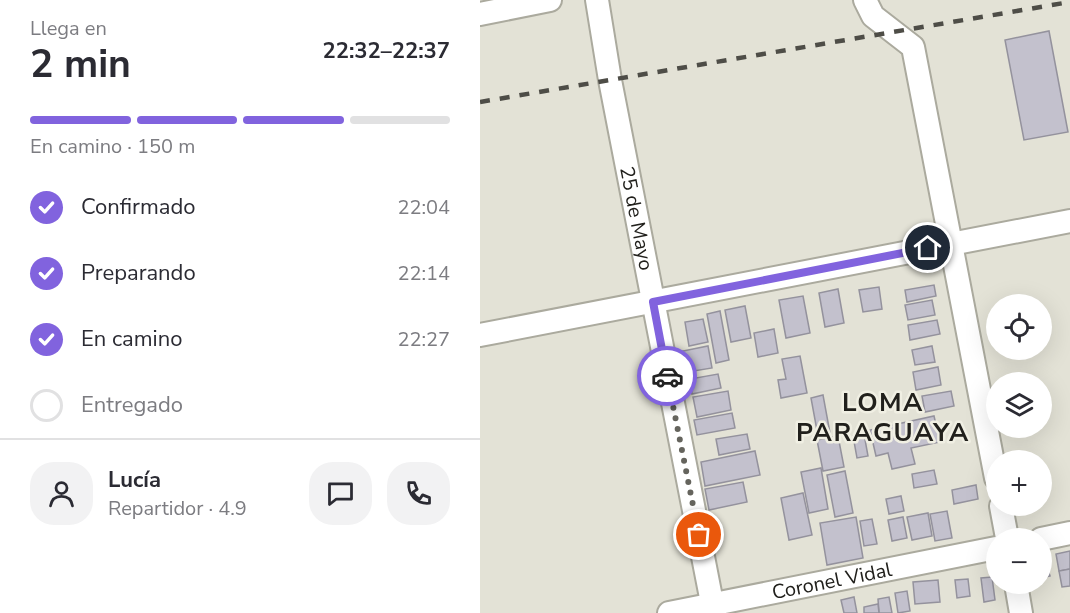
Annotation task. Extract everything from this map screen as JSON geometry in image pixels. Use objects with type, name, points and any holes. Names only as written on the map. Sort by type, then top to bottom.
[{"type":"street","points":[[480,14],[550,0]]},
{"type":"street","name":"25 de Mayo","points":[[597,0],[610,80],[713,609]]},
{"type":"street","points":[[865,0],[873,16],[914,47],[991,450]]},
{"type":"street","points":[[480,335],[1070,221]]},
{"type":"street","points":[[1052,537],[1070,533]]},
{"type":"street","name":"Coronel Vidal","points":[[669,613],[713,609],[986,550]]},
{"type":"street","points":[[1018,594],[1022,613]]},
{"type":"building","points":[[1049,31],[1068,132],[1024,140],[1005,40]]},
{"type":"building","points":[[934,285],[936,296],[907,302],[905,290]]},
{"type":"building","points":[[879,287],[882,309],[863,312],[859,290]]},
{"type":"building","points":[[838,289],[844,323],[825,327],[819,293]]},
{"type":"building","points":[[803,296],[810,333],[786,338],[779,300]]},
{"type":"building","points":[[932,300],[935,315],[908,320],[905,305]]},
{"type":"building","points":[[745,306],[751,338],[731,342],[725,310]]},
{"type":"building","points":[[720,311],[729,360],[716,363],[707,314]]},
{"type":"building","points":[[703,319],[708,342],[689,346],[685,322]]},
{"type":"building","points":[[937,320],[940,334],[910,340],[908,325]]},
{"type":"building","points":[[774,329],[778,353],[758,357],[754,333]]},
{"type":"building","points":[[708,346],[712,368],[682,373],[678,352]]},
{"type":"building","points":[[932,346],[935,362],[915,365],[912,350]]},
{"type":"building","points":[[800,356],[807,393],[781,398],[778,380],[786,379],[782,359]]},
{"type":"building","points":[[938,367],[941,385],[916,390],[913,372]]},
{"type":"building","points":[[718,374],[721,388],[692,394],[690,379]]},
{"type":"building","points":[[728,391],[731,410],[697,417],[693,397]]},
{"type":"building","points":[[951,391],[954,406],[925,412],[922,396]]},
{"type":"building","points":[[823,395],[830,433],[818,436],[811,398]]},
{"type":"building","points":[[732,413],[735,428],[697,435],[694,420]]},
{"type":"building","points":[[934,416],[940,442],[911,448],[915,464],[892,469],[888,453],[876,456],[870,430]]},
{"type":"building","points":[[747,434],[750,449],[719,455],[716,439]]},
{"type":"building","points":[[864,434],[868,456],[857,458],[853,436]]},
{"type":"building","points":[[838,436],[844,467],[823,471],[817,440]]},
{"type":"building","points":[[755,451],[760,475],[705,486],[701,462]]},
{"type":"building","points":[[821,468],[828,509],[809,513],[801,472]]},
{"type":"building","points":[[934,470],[937,484],[914,488],[912,474]]},
{"type":"building","points":[[845,471],[853,513],[835,517],[827,475]]},
{"type":"building","points":[[743,482],[747,502],[709,510],[705,489]]},
{"type":"building","points":[[976,485],[978,499],[954,504],[952,490]]},
{"type":"building","points":[[803,493],[812,535],[789,540],[781,498]]},
{"type":"building","points":[[901,496],[904,511],[889,514],[886,499]]},
{"type":"building","points":[[947,511],[952,538],[935,541],[930,514]]},
{"type":"building","points":[[928,513],[932,536],[912,540],[907,517]]},
{"type":"building","points":[[856,517],[863,558],[827,565],[820,523]]},
{"type":"building","points":[[903,517],[907,538],[892,541],[888,520]]},
{"type":"building","points":[[872,519],[877,544],[864,546],[860,521]]},
{"type":"building","points":[[1070,551],[1070,569],[1059,571],[1056,554]]},
{"type":"building","points":[[1070,569],[1070,586],[1062,587],[1059,571]]},
{"type":"building","points":[[981,578],[986,578],[986,594],[994,594],[995,600],[984,602]]},
{"type":"building","points":[[968,579],[970,596],[957,598],[955,580]]},
{"type":"building","points":[[938,580],[940,602],[915,604],[913,582]]},
{"type":"building","points":[[907,591],[910,611],[898,613],[895,593]]},
{"type":"building","points":[[854,597],[857,613],[844,613],[841,600]]},
{"type":"building","points":[[889,597],[892,613],[879,613],[878,599]]},
{"type":"building","points":[[878,604],[879,613],[864,613],[864,607]]},
{"type":"railway","points":[[480,102],[1070,2]]},
{"type":"way so far","points":[[667,376],[699,535]]},
{"type":"district","name":"LOMA PARAGUAYA","points":[[883,417]]},
{"type":"route","points":[[667,376],[653,302],[928,248]]}]
